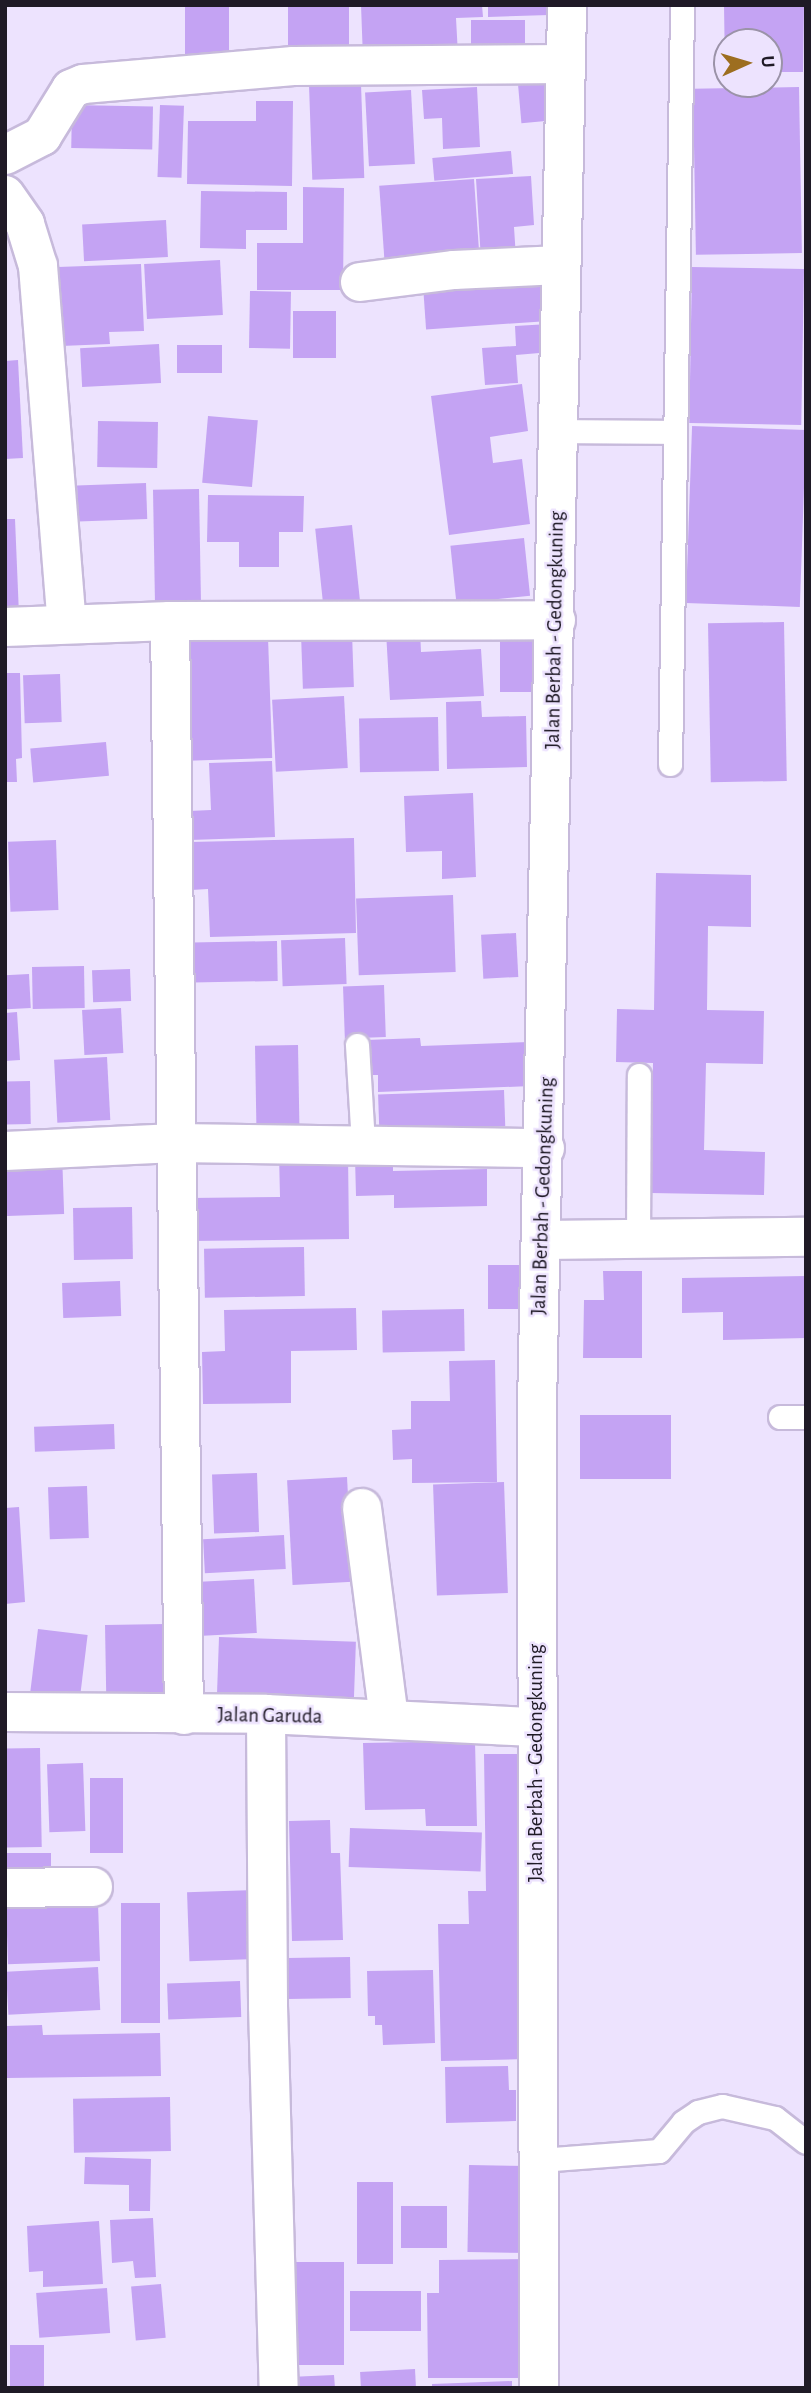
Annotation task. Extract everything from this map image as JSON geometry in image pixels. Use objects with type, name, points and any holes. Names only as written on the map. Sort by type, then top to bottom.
[{"type":"street","name":"Jalan Berbah - Gedongkuning","points":[[539,2388],[540,2161],[535,1727],[567,5]]},
{"type":"street","points":[[5,155],[42,136],[71,89],[83,84],[293,66],[566,64]]},
{"type":"street","points":[[5,195],[25,224],[38,266],[22,289],[67,624]]},
{"type":"street","points":[[360,282],[454,270],[561,265]]},
{"type":"street","points":[[5,627],[170,621],[556,620]]},
{"type":"street","points":[[170,621],[184,1715]]},
{"type":"street","points":[[5,1151],[176,1143],[545,1147]]},
{"type":"street","points":[[543,1240],[806,1237]]},
{"type":"street","points":[[362,1508],[389,1718]]},
{"type":"street","name":"Jalan Garuda","points":[[5,1712],[267,1714],[535,1727]]},
{"type":"street","points":[[267,1714],[268,2006],[279,2388]]},
{"type":"street","points":[[5,1888],[93,1887]]},
{"type":"lane","points":[[670,764],[682,5]]},
{"type":"lane","points":[[559,431],[675,432]]},
{"type":"lane","points":[[357,1045],[363,1144]]},
{"type":"lane","points":[[638,1239],[639,1075]]},
{"type":"lane","points":[[780,1417],[806,1417]]},
{"type":"lane","points":[[540,2161],[659,2151],[683,2122],[698,2112],[722,2106],[775,2118],[806,2142]]},
{"type":"building","points":[[185,5],[229,5],[229,70],[185,70]]},
{"type":"building","points":[[288,5],[349,5],[349,54],[288,54]]},
{"type":"building","points":[[361,5],[482,5],[483,17],[456,18],[458,55],[363,59]]},
{"type":"building","points":[[488,5],[549,5],[549,15],[488,17]]},
{"type":"building","points":[[724,5],[804,5],[803,72],[783,72],[783,28],[724,28]]},
{"type":"building","points":[[471,20],[525,20],[525,57],[471,57]]},
{"type":"building","points":[[545,83],[548,121],[521,123],[518,85]]},
{"type":"building","points":[[361,84],[364,178],[312,180],[309,86]]},
{"type":"building","points":[[477,87],[480,147],[443,149],[442,118],[424,119],[422,90]]},
{"type":"building","points":[[783,87],[799,87],[802,253],[696,255],[693,89],[713,89],[713,98],[783,98]]},
{"type":"building","points":[[411,90],[415,164],[369,166],[365,92]]},
{"type":"building","points":[[256,101],[293,101],[292,186],[187,184],[188,121],[256,121]]},
{"type":"building","points":[[72,105],[153,106],[152,149],[71,148]]},
{"type":"building","points":[[160,105],[184,106],[181,178],[157,177]]},
{"type":"building","points":[[511,151],[513,174],[434,181],[432,158]]},
{"type":"building","points":[[531,176],[534,225],[514,227],[516,258],[481,260],[476,179]]},
{"type":"building","points":[[474,179],[480,260],[385,266],[379,186]]},
{"type":"building","points":[[303,187],[344,188],[343,290],[257,290],[257,243],[303,243]]},
{"type":"building","points":[[201,191],[287,192],[287,230],[246,230],[246,249],[200,248]]},
{"type":"building","points":[[166,220],[168,257],[84,261],[82,224]]},
{"type":"building","points":[[220,260],[223,315],[147,319],[144,264]]},
{"type":"building","points":[[141,264],[144,331],[109,332],[110,344],[61,346],[58,267]]},
{"type":"building","points":[[692,267],[804,269],[801,425],[689,423]]},
{"type":"building","points":[[546,281],[549,321],[426,329],[423,290]]},
{"type":"building","points":[[250,291],[291,292],[290,349],[249,348]]},
{"type":"building","points":[[293,311],[336,311],[336,358],[293,358]]},
{"type":"building","points":[[549,324],[551,352],[516,355],[518,383],[485,385],[482,348],[516,346],[515,326]]},
{"type":"building","points":[[159,344],[161,383],[82,387],[80,348]]},
{"type":"building","points":[[177,345],[222,345],[222,373],[177,373]]},
{"type":"building","points":[[18,360],[23,458],[5,459],[5,361]]},
{"type":"building","points":[[522,384],[528,431],[490,437],[493,463],[522,459],[530,524],[449,535],[431,396]]},
{"type":"building","points":[[208,416],[258,420],[252,487],[202,483]]},
{"type":"building","points":[[98,421],[158,422],[157,468],[97,467]]},
{"type":"building","points":[[692,426],[806,430],[800,607],[686,603]]},
{"type":"building","points":[[146,483],[147,519],[78,521],[77,485]]},
{"type":"building","points":[[199,489],[201,610],[155,611],[153,490]]},
{"type":"building","points":[[208,495],[304,496],[303,532],[279,532],[279,567],[239,567],[239,542],[207,542]]},
{"type":"building","points":[[5,519],[15,519],[19,615],[5,615]]},
{"type":"building","points":[[352,525],[361,607],[324,610],[315,529]]},
{"type":"building","points":[[524,538],[530,596],[456,603],[450,546]]},
{"type":"building","points":[[784,622],[787,781],[711,782],[708,623]]},
{"type":"building","points":[[420,630],[421,652],[481,649],[484,696],[390,700],[386,632]]},
{"type":"building","points":[[352,633],[354,687],[303,689],[301,635]]},
{"type":"building","points":[[268,637],[272,758],[188,761],[184,640]]},
{"type":"building","points":[[500,637],[532,637],[532,692],[500,692]]},
{"type":"building","points":[[5,673],[20,673],[22,758],[16,759],[17,782],[5,782]]},
{"type":"building","points":[[60,674],[62,722],[25,723],[23,675]]},
{"type":"building","points":[[344,696],[348,768],[276,772],[272,700]]},
{"type":"building","points":[[481,701],[482,717],[526,716],[527,767],[447,769],[446,702]]},
{"type":"building","points":[[438,717],[439,771],[360,772],[359,718]]},
{"type":"building","points":[[106,742],[109,776],[33,782],[30,749]]},
{"type":"building","points":[[272,761],[275,837],[190,840],[189,811],[211,810],[209,763]]},
{"type":"building","points":[[473,793],[476,877],[442,879],[442,851],[406,852],[404,796]]},
{"type":"building","points":[[354,838],[356,933],[210,937],[208,889],[191,890],[190,842]]},
{"type":"building","points":[[56,840],[58,910],[10,912],[8,842]]},
{"type":"building","points":[[656,873],[751,875],[751,927],[708,926],[707,1010],[764,1011],[763,1064],[706,1063],[704,1150],[765,1152],[764,1195],[651,1193],[653,1063],[616,1062],[617,1009],[654,1010]]},
{"type":"building","points":[[453,895],[456,972],[359,975],[356,898]]},
{"type":"building","points":[[516,933],[518,977],[483,979],[481,935]]},
{"type":"building","points":[[345,938],[347,984],[283,986],[281,940]]},
{"type":"building","points":[[277,941],[278,981],[193,982],[192,942]]},
{"type":"building","points":[[84,966],[85,1008],[33,1009],[32,967]]},
{"type":"building","points":[[130,969],[131,1001],[93,1002],[92,970]]},
{"type":"building","points":[[29,974],[31,1008],[7,1009],[5,975]]},
{"type":"building","points":[[384,985],[386,1037],[345,1038],[343,986]]},
{"type":"building","points":[[121,1008],[123,1053],[84,1055],[82,1010]]},
{"type":"building","points":[[17,1012],[20,1060],[5,1061],[5,1013]]},
{"type":"building","points":[[420,1038],[421,1046],[529,1042],[531,1086],[378,1092],[378,1075],[367,1075],[366,1040]]},
{"type":"building","points":[[298,1045],[300,1136],[257,1137],[255,1046]]},
{"type":"building","points":[[107,1057],[110,1120],[57,1123],[54,1060]]},
{"type":"building","points":[[5,1081],[30,1081],[31,1124],[6,1124]]},
{"type":"building","points":[[504,1090],[505,1126],[379,1130],[378,1094]]},
{"type":"building","points":[[62,1153],[64,1214],[7,1216],[5,1155]]},
{"type":"building","points":[[348,1153],[349,1239],[190,1241],[190,1198],[280,1197],[279,1154]]},
{"type":"building","points":[[355,1158],[393,1158],[393,1171],[487,1169],[487,1206],[394,1208],[394,1195],[356,1196]]},
{"type":"building","points":[[132,1207],[133,1259],[74,1260],[73,1208]]},
{"type":"building","points":[[304,1247],[305,1296],[205,1298],[204,1249]]},
{"type":"building","points":[[488,1265],[525,1265],[525,1309],[488,1309]]},
{"type":"building","points":[[603,1271],[642,1271],[642,1358],[583,1358],[584,1300],[604,1300]]},
{"type":"building","points":[[806,1276],[806,1338],[723,1340],[723,1312],[682,1313],[682,1278]]},
{"type":"building","points":[[120,1281],[121,1316],[63,1318],[62,1283]]},
{"type":"building","points":[[356,1308],[357,1350],[291,1351],[291,1403],[203,1404],[202,1352],[225,1351],[224,1310]]},
{"type":"building","points":[[464,1309],[465,1351],[383,1352],[382,1310]]},
{"type":"building","points":[[495,1360],[497,1482],[412,1483],[412,1459],[393,1460],[392,1430],[411,1429],[411,1401],[450,1401],[449,1361]]},
{"type":"building","points":[[580,1415],[671,1415],[671,1479],[580,1479]]},
{"type":"building","points":[[114,1424],[115,1449],[35,1452],[34,1427]]},
{"type":"building","points":[[257,1473],[259,1532],[214,1534],[212,1475]]},
{"type":"building","points":[[347,1477],[352,1582],[293,1585],[287,1480]]},
{"type":"building","points":[[504,1482],[508,1593],[437,1595],[433,1484]]},
{"type":"building","points":[[87,1486],[89,1538],[50,1539],[48,1487]]},
{"type":"building","points":[[19,1507],[25,1602],[5,1604],[5,1508]]},
{"type":"building","points":[[284,1535],[286,1569],[205,1573],[203,1539]]},
{"type":"building","points":[[254,1579],[257,1633],[203,1636],[200,1582]]},
{"type":"building","points":[[166,1624],[167,1699],[106,1700],[105,1625]]},
{"type":"building","points":[[38,1629],[88,1635],[80,1701],[30,1695]]},
{"type":"building","points":[[219,1637],[356,1642],[354,1703],[217,1698]]},
{"type":"building","points":[[475,1741],[477,1826],[426,1826],[425,1809],[365,1810],[363,1743]]},
{"type":"building","points":[[40,1748],[42,1847],[7,1848],[5,1749]]},
{"type":"building","points":[[484,1754],[519,1754],[526,2059],[441,2061],[438,1924],[469,1924],[468,1891],[486,1891]]},
{"type":"building","points":[[83,1763],[85,1831],[49,1832],[47,1764]]},
{"type":"building","points":[[90,1778],[123,1778],[123,1853],[90,1853]]},
{"type":"building","points":[[330,1820],[331,1853],[340,1853],[343,1940],[292,1941],[289,1821]]},
{"type":"building","points":[[350,1828],[482,1833],[481,1872],[349,1867]]},
{"type":"building","points":[[5,1853],[51,1853],[51,1881],[5,1881]]},
{"type":"building","points":[[255,1890],[257,1959],[189,1961],[187,1892]]},
{"type":"building","points":[[121,1903],[160,1903],[160,2023],[121,2023]]},
{"type":"building","points":[[98,1904],[100,1961],[8,1964],[6,1907]]},
{"type":"building","points":[[350,1957],[351,1998],[288,1999],[287,1958]]},
{"type":"building","points":[[98,1967],[100,2010],[8,2015],[6,1972]]},
{"type":"building","points":[[433,1970],[435,2043],[383,2045],[382,2025],[375,2025],[375,2016],[368,2016],[367,1971]]},
{"type":"building","points":[[240,1981],[241,2017],[168,2020],[167,1984]]},
{"type":"building","points":[[42,2025],[43,2035],[160,2033],[161,2076],[7,2078],[6,2026]]},
{"type":"building","points":[[508,2066],[509,2090],[516,2090],[516,2121],[446,2123],[445,2067]]},
{"type":"building","points":[[170,2097],[171,2151],[74,2153],[73,2099]]},
{"type":"building","points":[[85,2157],[151,2159],[150,2211],[129,2211],[129,2185],[84,2184]]},
{"type":"building","points":[[469,2165],[532,2166],[530,2253],[467,2252]]},
{"type":"building","points":[[357,2182],[393,2182],[393,2264],[357,2264]]},
{"type":"building","points":[[401,2206],[447,2206],[447,2248],[401,2248]]},
{"type":"building","points":[[153,2218],[156,2277],[135,2278],[133,2261],[112,2263],[110,2220]]},
{"type":"building","points":[[99,2221],[103,2284],[43,2287],[43,2271],[29,2272],[27,2226]]},
{"type":"building","points":[[535,2259],[535,2292],[518,2292],[520,2378],[428,2378],[427,2293],[439,2293],[439,2260]]},
{"type":"building","points":[[294,2262],[344,2262],[344,2365],[294,2365]]},
{"type":"building","points":[[161,2284],[166,2338],[136,2340],[131,2287]]},
{"type":"building","points":[[107,2288],[110,2333],[39,2338],[36,2293]]},
{"type":"building","points":[[350,2291],[421,2291],[421,2331],[350,2331]]},
{"type":"building","points":[[10,2345],[44,2345],[44,2388],[10,2388]]},
{"type":"building","points":[[415,2369],[416,2388],[361,2388],[360,2372]]},
{"type":"building","points":[[334,2375],[335,2388],[289,2388],[289,2377]]},
{"type":"building","points":[[512,2381],[512,2388],[432,2388],[432,2384]]}]
